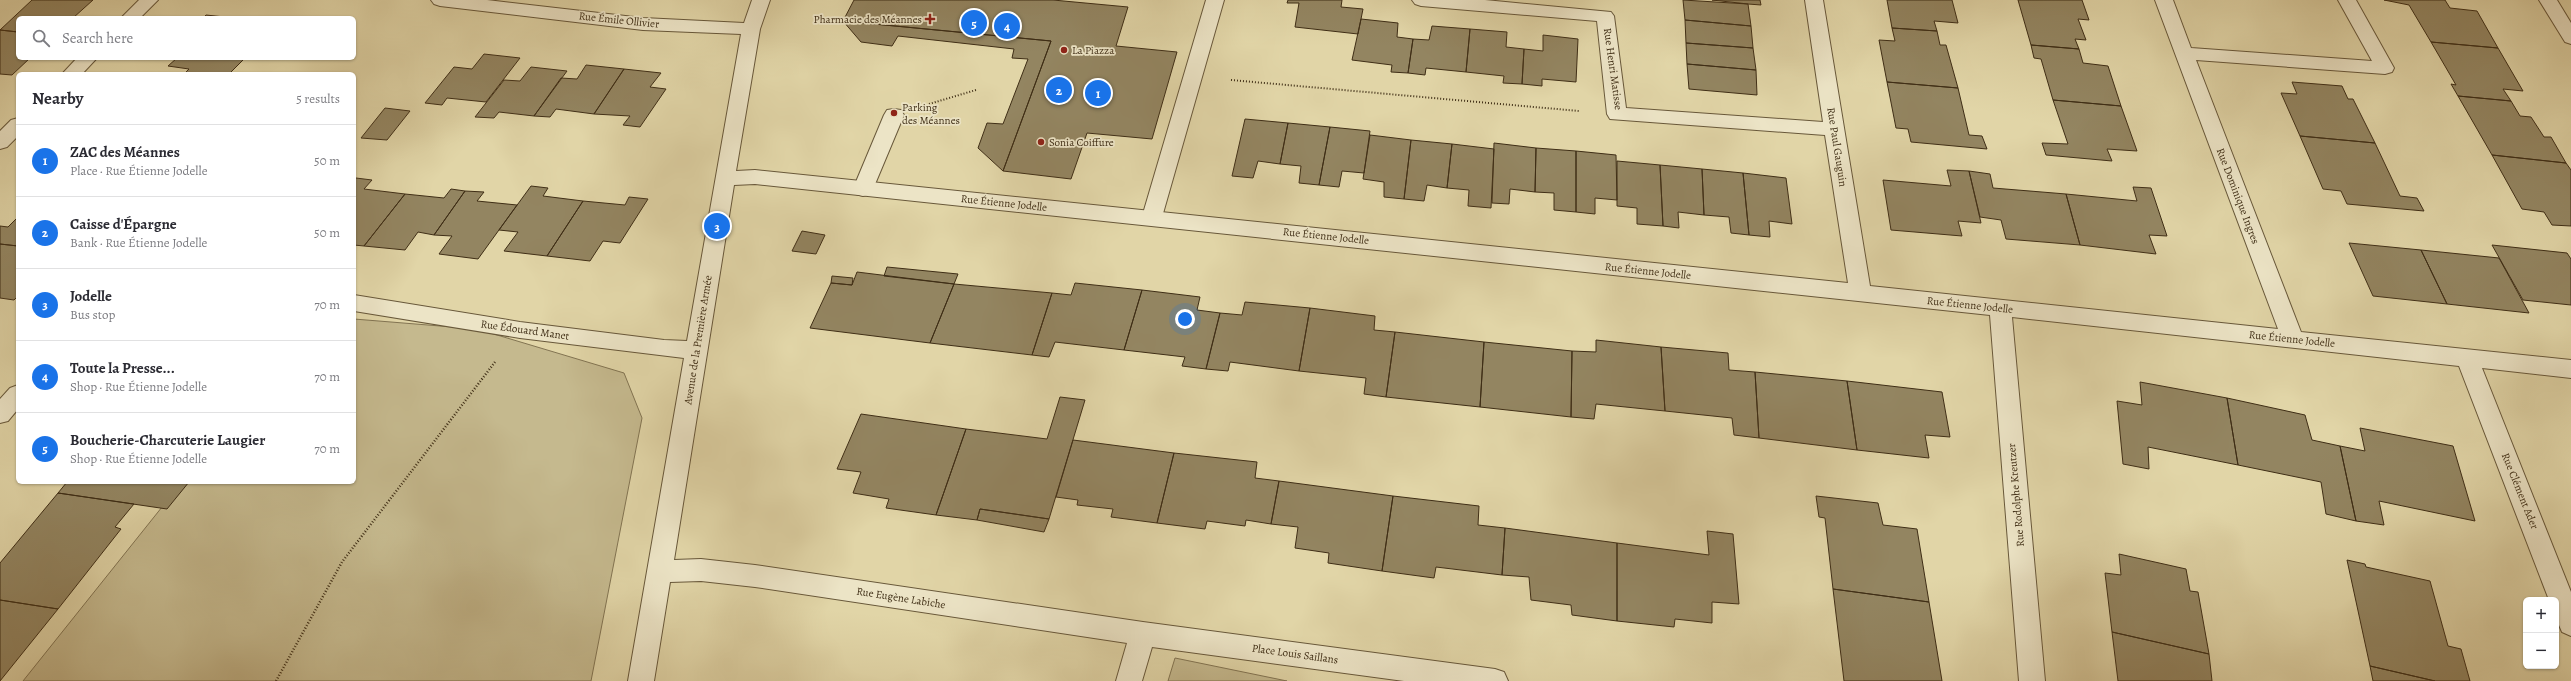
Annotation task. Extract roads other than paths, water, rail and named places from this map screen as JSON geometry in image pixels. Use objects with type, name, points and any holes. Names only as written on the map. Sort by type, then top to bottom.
[{"type":"street","points":[[132,16],[149,0]]},
{"type":"street","name":"Rue Émile Ollivier","points":[[440,0],[643,24],[751,29]]},
{"type":"street","name":"Avenue de la Première Armée","points":[[642,681],[696,350],[751,29],[761,0]]},
{"type":"street","points":[[1152,218],[1215,0]]},
{"type":"street","name":"Rue Henri Matisse","points":[[1421,0],[1605,16],[1617,114],[1834,129]]},
{"type":"street","name":"Rue Paul Gauguin","points":[[1814,0],[1860,293]]},
{"type":"street","name":"Rue Dominique Ingres","points":[[2164,0],[2293,339]]},
{"type":"street","points":[[2184,53],[2385,68],[2347,0]]},
{"type":"street","points":[[2548,0],[2571,38]]},
{"type":"street","points":[[74,72],[86,60]]},
{"type":"street","points":[[863,189],[894,115]]},
{"type":"street","points":[[0,142],[16,127]]},
{"type":"street","name":"Rue Étienne Jodelle","points":[[725,179],[755,177],[2571,369]]},
{"type":"street","name":"Rue Édouard Manet","points":[[356,303],[520,330],[664,349],[696,350]]},
{"type":"street","name":"Rue Rodolphe Kreutzer","points":[[2000,308],[2032,681]]},
{"type":"street","name":"Rue Clément Ader","points":[[2467,358],[2569,611]]},
{"type":"street","points":[[0,414],[16,396]]},
{"type":"street","name":"Rue Eugène Labiche","points":[[660,572],[701,570],[755,576],[1143,634]]},
{"type":"street","points":[[1130,681],[1143,634]]},
{"type":"street","name":"Place Louis Saillans","points":[[1143,634],[1495,681]]},
{"type":"place","name":"Pharmacie des Méannes","points":[[930,19]]},
{"type":"place","name":"Boucherie-Charcuterie Laugier","points":[[974,23]]},
{"type":"place","name":"Toute la Presse...","points":[[1007,26]]},
{"type":"place","name":"La Piazza","points":[[1064,50]]},
{"type":"place","name":"Caisse d'Épargne","points":[[1059,90]]},
{"type":"place","name":"ZAC des Méannes","points":[[1098,93]]},
{"type":"place","name":"Parking des Méannes","points":[[894,113]]},
{"type":"place","name":"Sonia Coiffure","points":[[1041,142]]},
{"type":"place","name":"Jodelle","points":[[717,226]]}]
